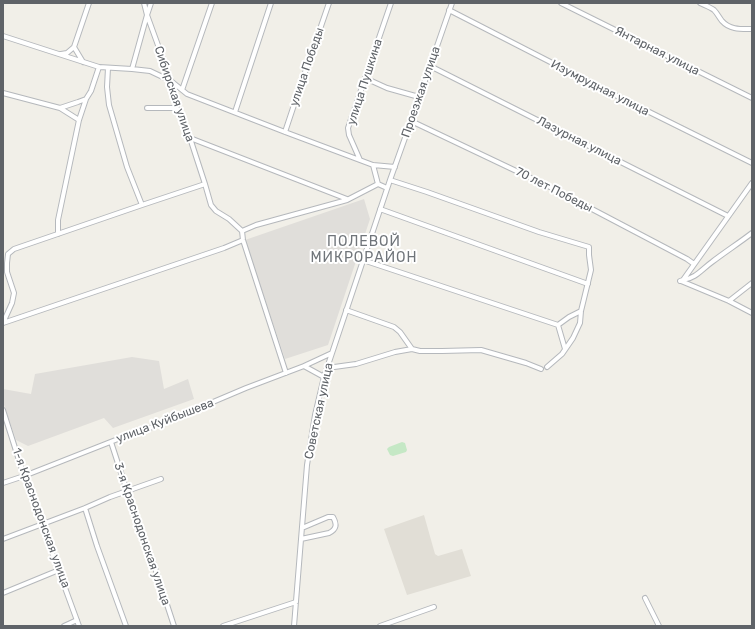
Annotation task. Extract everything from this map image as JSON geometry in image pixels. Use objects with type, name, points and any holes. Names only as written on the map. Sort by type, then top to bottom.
[{"type":"street","points":[[60,54],[66,53],[74,47],[89,3]]},
{"type":"street","name":"Сибирская улица","points":[[144,3],[170,81],[177,108],[190,138],[212,205],[216,211],[223,214],[242,231]]},
{"type":"street","points":[[132,68],[151,3]]},
{"type":"street","points":[[182,90],[212,3]]},
{"type":"street","points":[[235,112],[271,3]]},
{"type":"street","name":"улица Победы","points":[[285,132],[330,3]]},
{"type":"street","name":"улица Пушкина","points":[[360,160],[349,135],[348,128],[391,3]]},
{"type":"street","name":"Проезжая улица","points":[[390,180],[452,3]]},
{"type":"street","name":"Янтарная улица","points":[[561,3],[752,98]]},
{"type":"street","points":[[700,3],[715,11],[726,25],[732,28],[752,29]]},
{"type":"street","name":"Изумрудная улица","points":[[449,10],[752,164]]},
{"type":"street","points":[[3,36],[99,67],[132,68],[150,71],[170,81],[188,94],[373,165],[395,167]]},
{"type":"street","points":[[74,47],[83,62]]},
{"type":"street","name":"Лазурная улица","points":[[430,66],[728,216]]},
{"type":"street","points":[[58,234],[58,220],[79,120],[99,67]]},
{"type":"street","points":[[108,68],[107,87],[110,109],[127,167],[142,205]]},
{"type":"street","points":[[365,78],[387,88],[420,97]]},
{"type":"street","points":[[3,93],[60,108],[79,120]]},
{"type":"street","points":[[60,108],[86,99]]},
{"type":"street","points":[[147,108],[177,108]]},
{"type":"street","name":"70 лет Победы","points":[[411,121],[552,188],[694,264]]},
{"type":"street","points":[[190,138],[347,200]]},
{"type":"street","points":[[373,165],[378,184]]},
{"type":"street","points":[[390,180],[539,232],[589,247],[592,270],[581,311],[580,323],[574,338],[562,354],[547,367]]},
{"type":"street","name":"Советская улица","points":[[294,626],[307,465],[315,415],[324,377],[390,180]]},
{"type":"street","points":[[682,281],[752,183]]},
{"type":"street","points":[[3,323],[12,303],[14,293],[7,263],[8,254],[14,249],[206,184]]},
{"type":"street","points":[[286,373],[243,240],[242,231],[256,225],[347,200],[378,184]]},
{"type":"street","points":[[378,184],[387,188]]},
{"type":"street","points":[[380,210],[588,284]]},
{"type":"street","points":[[682,281],[697,275],[752,233]]},
{"type":"street","points":[[3,323],[224,248],[243,240]]},
{"type":"street","points":[[363,260],[558,325]]},
{"type":"street","points":[[682,281],[729,301],[752,313]]},
{"type":"street","points":[[729,301],[752,284]]},
{"type":"street","points":[[346,310],[394,327],[400,332],[412,349]]},
{"type":"street","points":[[558,325],[581,311]]},
{"type":"street","points":[[558,325],[565,349]]},
{"type":"street","points":[[328,368],[356,364],[395,352],[412,349],[435,351],[481,350],[541,369]]},
{"type":"street","name":"улица Куйбышева","points":[[3,483],[187,414],[332,353]]},
{"type":"street","points":[[304,366],[324,377]]},
{"type":"street","name":"1-я Краснодонская улица","points":[[3,410],[24,476],[80,626]]},
{"type":"street","name":"3-я Краснодонская улица","points":[[111,442],[174,626]]},
{"type":"street","points":[[3,539],[110,497],[161,479]]},
{"type":"street","points":[[85,508],[126,626]]},
{"type":"street","points":[[301,539],[329,533],[333,531],[336,526],[333,517],[328,517],[302,528]]},
{"type":"street","points":[[3,593],[59,570]]},
{"type":"street","points":[[645,598],[660,626]]},
{"type":"street","points":[[223,626],[296,602]]},
{"type":"street","points":[[380,626],[434,607]]},
{"type":"street","points":[[64,626],[77,620]]},
{"type":"shaded area","points":[[364,199],[370,219],[328,345],[285,359],[245,240]]},
{"type":"shaded area","points":[[132,357],[159,361],[164,389],[188,379],[194,399],[113,428],[104,418],[28,446],[16,440],[3,402],[3,389],[31,394],[35,374]]},
{"type":"shaded area","points":[[424,515],[435,554],[438,556],[462,549],[471,576],[407,595],[384,529]]},
{"type":"green space","points":[[402,442],[405,443],[407,450],[406,452],[393,456],[390,455],[387,449]]},
{"type":"district","name":"ПОЛЕВОЙ МИКРОРАЙОН","points":[[364,250]]}]
